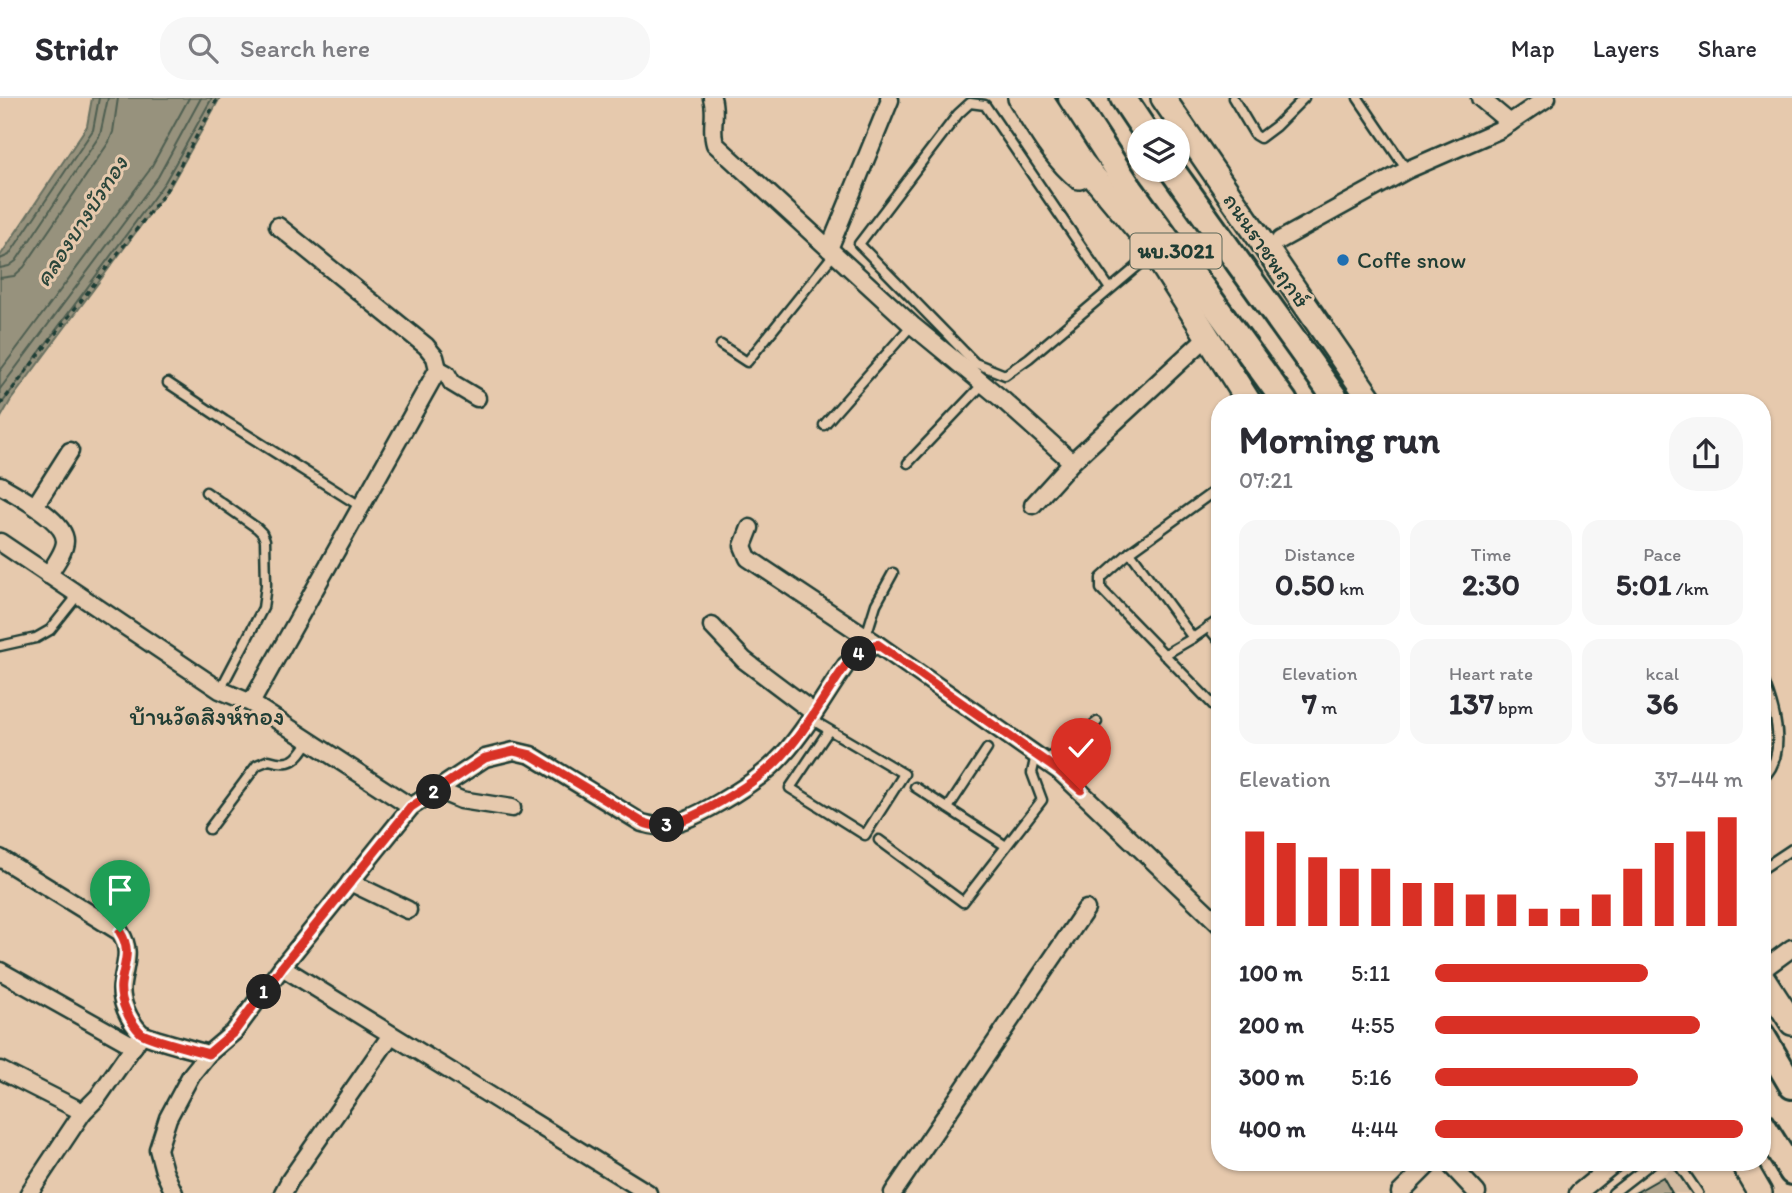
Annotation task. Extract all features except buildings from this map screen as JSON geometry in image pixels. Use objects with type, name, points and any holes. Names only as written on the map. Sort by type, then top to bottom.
[{"type":"main road","points":[[1020,98],[1071,171],[1150,245]]},
{"type":"main road","name":"นบ.3021","points":[[1040,98],[1083,164],[1150,245],[1244,394]]},
{"type":"main road","name":"นบ.3021","points":[[1071,98],[1129,187],[1279,394]]},
{"type":"main road","points":[[1123,98],[1137,119]]},
{"type":"main road","name":"ถนนราชพฤกษ์","points":[[1163,98],[1366,394]]},
{"type":"main road","points":[[1181,98],[1325,309],[1343,343],[1357,381]]},
{"type":"main road","name":"ถนนราชพฤกษ์","points":[[1181,182],[1332,394]]},
{"type":"main road","points":[[1771,988],[1789,1011]]},
{"type":"main road","points":[[1771,1050],[1792,1086]]},
{"type":"main road","points":[[1771,1138],[1792,1172]]},
{"type":"main road","points":[[1747,1171],[1759,1193]]},
{"type":"street","points":[[712,98],[716,111],[712,132],[715,144],[912,326],[1072,462]]},
{"type":"street","points":[[832,251],[889,98]]},
{"type":"street","points":[[1480,98],[1510,123]]},
{"type":"street","points":[[1280,240],[1407,170],[1510,123],[1547,98]]},
{"type":"street","points":[[251,703],[438,369],[435,357],[426,346],[404,331],[278,226]]},
{"type":"street","points":[[1033,505],[1072,462],[1208,336]]},
{"type":"street","points":[[438,369],[447,374],[452,383],[477,398]]},
{"type":"street","points":[[35,506],[70,451]]},
{"type":"street","points":[[0,485],[35,506],[64,534],[66,544],[48,575]]},
{"type":"street","points":[[750,528],[743,546],[748,558],[1041,758],[1081,790],[1211,916]]},
{"type":"street","points":[[0,542],[220,690],[251,703],[411,807]]},
{"type":"street","points":[[712,626],[744,660],[811,715]]},
{"type":"street","points":[[174,1193],[159,1157],[160,1138],[183,1089],[208,1054],[234,1032],[282,967],[411,807],[485,758],[514,751],[531,755],[642,822],[656,827],[673,824],[698,814],[760,776],[778,761],[846,665],[871,640]]},
{"type":"street","points":[[437,790],[461,800],[512,808]]},
{"type":"street","points":[[0,858],[120,932],[127,943],[128,959],[121,984],[122,999],[138,1040]]},
{"type":"street","points":[[350,882],[408,910]]},
{"type":"street","points":[[893,1193],[1086,909]]},
{"type":"street","points":[[1771,963],[1792,948]]},
{"type":"street","points":[[282,967],[648,1193]]},
{"type":"street","points":[[0,971],[138,1040],[208,1054]]},
{"type":"street","points":[[283,1193],[391,1035]]},
{"type":"street","points":[[29,1193],[83,1112],[98,1097],[138,1040]]},
{"type":"street","points":[[0,1070],[83,1112]]},
{"type":"street","points":[[1400,1193],[1422,1171]]},
{"type":"street","points":[[1456,1171],[1477,1193]]},
{"type":"street","points":[[1578,1193],[1605,1171]]},
{"type":"lane","points":[[1233,98],[1255,135],[1260,138],[1304,98]]},
{"type":"lane","points":[[1358,98],[1407,170]]},
{"type":"lane","points":[[1110,289],[985,105],[970,103],[958,114],[859,244],[975,363],[1005,375],[1110,289],[1150,245]]},
{"type":"lane","points":[[721,345],[747,362],[832,251]]},
{"type":"lane","points":[[824,425],[912,326]]},
{"type":"lane","points":[[168,383],[360,506]]},
{"type":"lane","points":[[908,463],[983,384]]},
{"type":"lane","points":[[206,492],[257,528],[265,540],[266,585],[263,608],[220,690]]},
{"type":"lane","points":[[1211,494],[1130,552],[1101,578],[1101,589],[1211,703]]},
{"type":"lane","points":[[1130,552],[1193,638]]},
{"type":"lane","points":[[871,640],[876,604],[893,573]]},
{"type":"lane","points":[[0,646],[36,638],[50,630],[78,595]]},
{"type":"lane","points":[[1164,655],[1211,625]]},
{"type":"lane","points":[[1208,627],[1211,631]]},
{"type":"lane","points":[[1771,697],[1778,745],[1771,767]]},
{"type":"lane","points":[[811,715],[829,730],[904,774],[865,835],[790,788],[829,730]]},
{"type":"lane","points":[[879,840],[963,902],[1042,800],[1032,773],[1041,758],[1097,722]]},
{"type":"lane","points":[[209,829],[257,765],[269,760],[282,764],[291,762],[298,758],[309,741]]},
{"type":"lane","points":[[948,808],[987,750]]},
{"type":"lane","points":[[915,787],[1006,846]]},
{"type":"lane","points":[[1771,863],[1792,849]]},
{"type":"lane","points":[[1613,1193],[1641,1171]]},
{"type":"lane","points":[[1683,1171],[1698,1193]]},
{"type":"path","points":[[0,405],[164,194],[218,98]]},
{"type":"shaded area","points":[[1668,1171],[1680,1171],[1693,1193],[1630,1193]]},
{"type":"water","name":"คลองบางบัวทอง","points":[[92,98],[220,98],[171,185],[11,400],[0,419],[0,256],[87,126]]},
{"type":"place","name":"Coffe snow","points":[[1343,260]]},
{"type":"district","name":"บ้านวัดสิงห์ทอง","points":[[207,716]]},
{"type":"route","points":[[120,932],[127,943],[128,959],[121,984],[122,999],[127,1012],[142,1034],[208,1054],[234,1032],[282,967],[411,807],[485,758],[514,751],[531,755],[642,822],[656,827],[673,824],[726,798],[778,761],[846,665],[877,644],[1059,771],[1081,790]]}]
